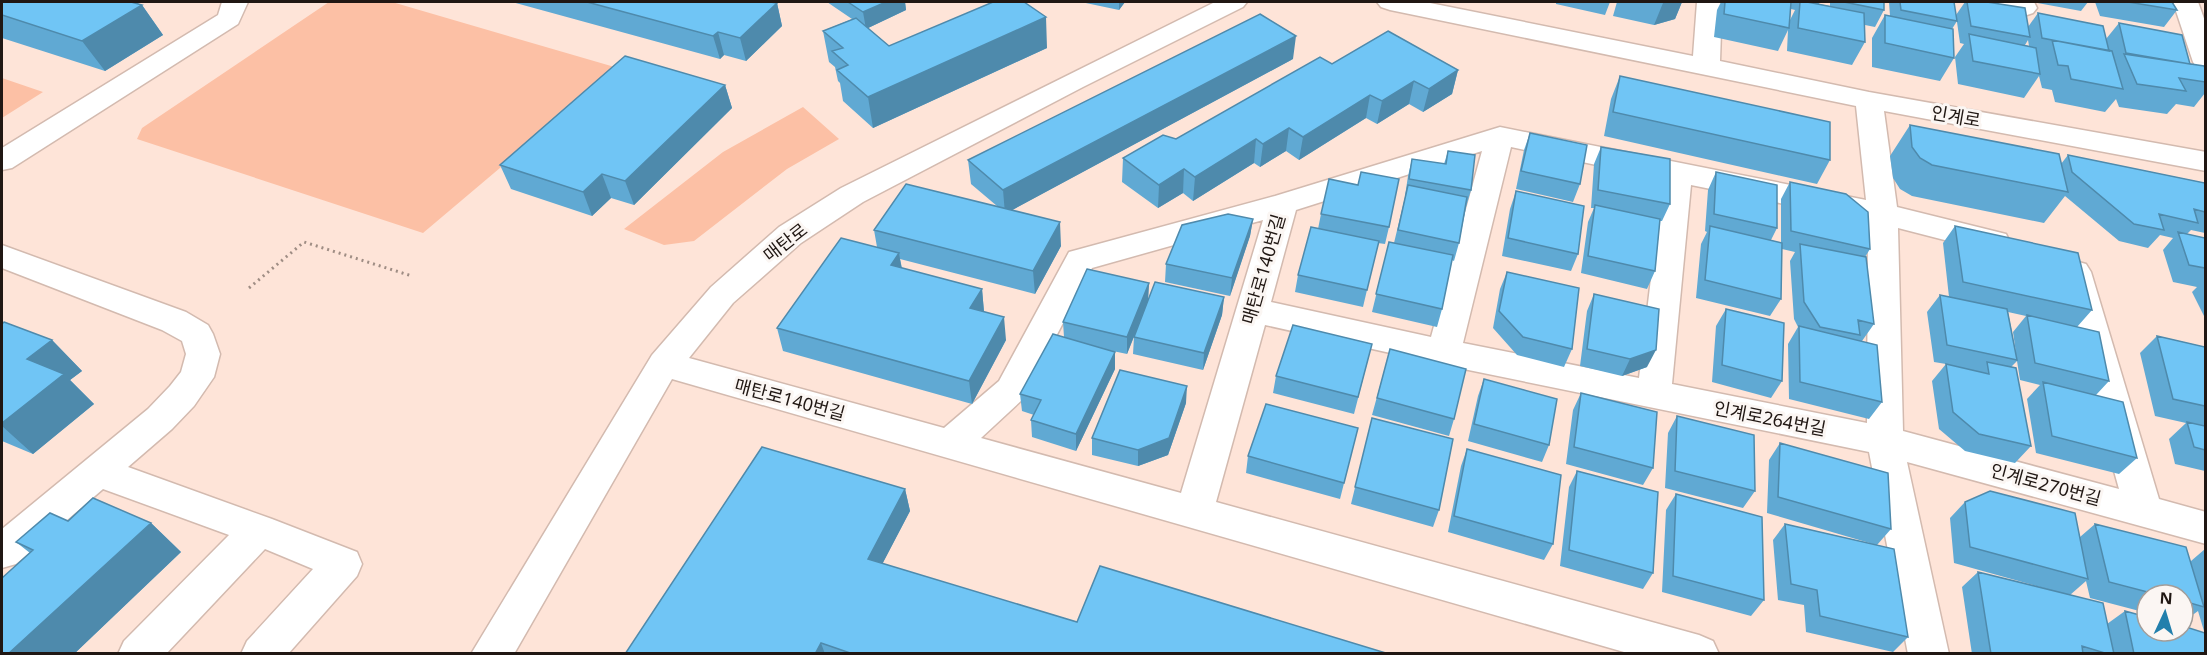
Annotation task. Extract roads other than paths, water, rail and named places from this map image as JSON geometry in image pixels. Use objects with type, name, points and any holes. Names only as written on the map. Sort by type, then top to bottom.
[{"type":"street","points":[[2,161],[229,19],[236,3],[234,2]]},
{"type":"street","name":"매탄로","points":[[491,654],[664,364],[722,295],[790,236],[852,195],[1073,81],[1234,2]]},
{"type":"street","name":"인계로","points":[[1390,2],[1869,100],[2205,162]]},
{"type":"street","points":[[1706,67],[1710,2]]},
{"type":"street","points":[[1985,2],[2024,8],[2022,2]]},
{"type":"street","points":[[2184,2],[2203,52]]},
{"type":"street","points":[[1869,100],[1883,214],[1885,441],[1929,654]]},
{"type":"street","points":[[1283,204],[1500,136],[1883,214],[2017,248]]},
{"type":"street","points":[[1444,352],[1500,136]]},
{"type":"street","points":[[1654,394],[1678,172]]},
{"type":"street","name":"매탄로140번길","points":[[951,443],[1011,390],[1080,260],[1283,204]]},
{"type":"street","name":"매탄로140번길","points":[[1194,513],[1283,204]]},
{"type":"street","points":[[2,256],[174,321],[196,334],[203,354],[196,376],[160,419],[2,552]]},
{"type":"street","points":[[2050,256],[2072,261],[2144,509]]},
{"type":"street","name":"인계로264번길","points":[[1251,310],[1444,352],[1885,441]]},
{"type":"street","name":"매탄로140번길","points":[[664,364],[1699,654]]},
{"type":"street","name":"인계로270번길","points":[[1885,441],[2144,509],[2205,528]]},
{"type":"street","points":[[98,472],[259,530],[343,564],[261,654]]},
{"type":"street","points":[[138,654],[259,530]]}]
